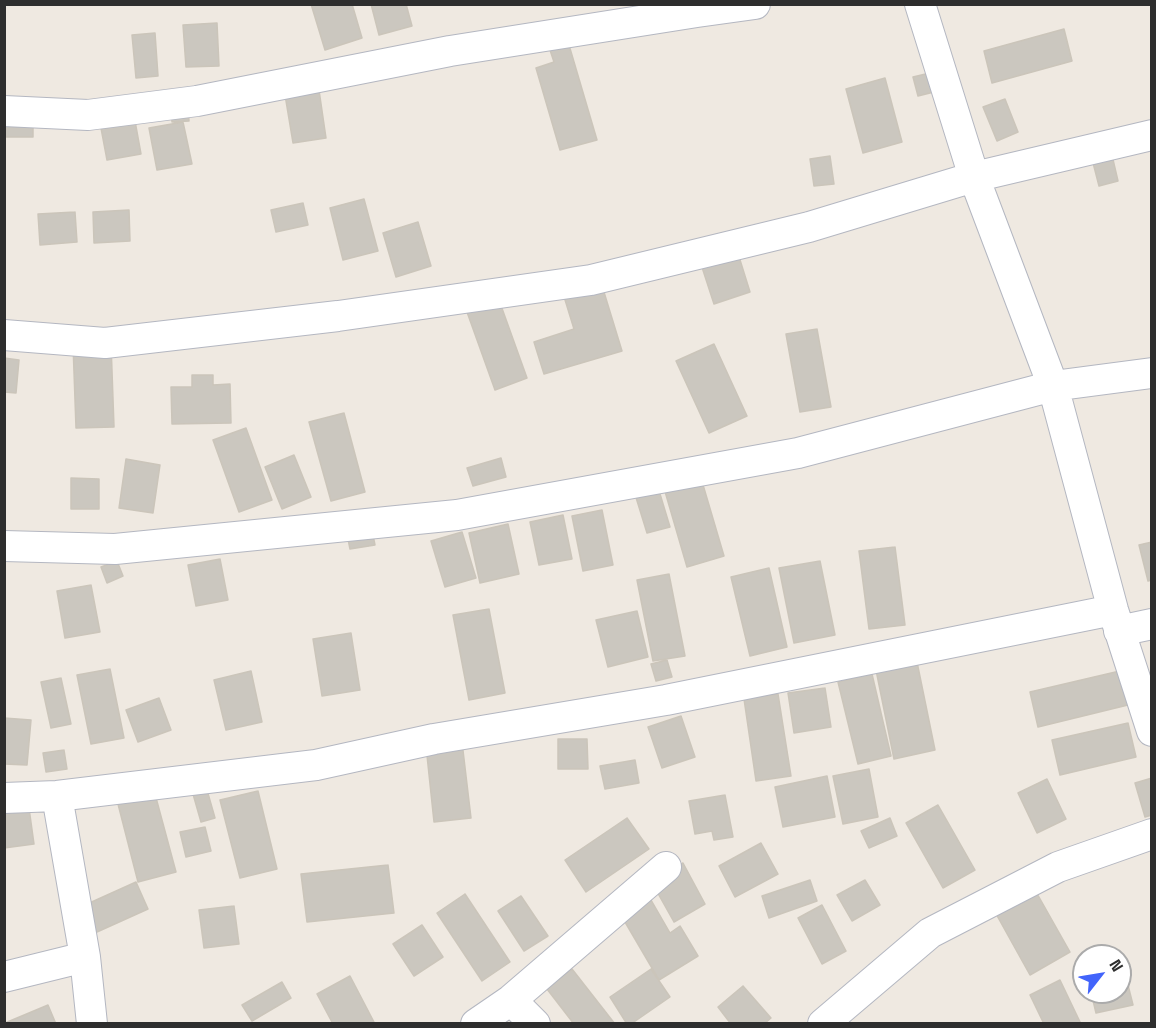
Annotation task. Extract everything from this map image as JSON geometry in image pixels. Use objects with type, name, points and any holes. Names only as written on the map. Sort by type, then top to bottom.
[{"type":"street","points":[[4,111],[88,115],[197,101],[450,51],[755,4]]},
{"type":"street","points":[[920,4],[974,177],[1053,386],[1116,620],[1152,731]]},
{"type":"street","points":[[4,335],[105,343],[338,316],[591,280],[809,227],[974,177],[1152,135]]},
{"type":"street","points":[[4,546],[115,549],[457,515],[798,453],[1053,386],[1152,373]]},
{"type":"street","points":[[4,798],[57,796],[316,765],[434,739],[1116,620],[1152,624]]},
{"type":"street","points":[[57,796],[85,957],[92,1023]]},
{"type":"street","points":[[823,1023],[930,933],[1058,867],[1152,834]]},
{"type":"street","points":[[476,1023],[511,1000],[666,867]]},
{"type":"street","points":[[4,977],[85,957]]},
{"type":"street","points":[[511,1000],[535,1023]]},
{"type":"building","points":[[311,4],[352,4],[362,38],[325,50]]},
{"type":"building","points":[[371,4],[406,4],[412,26],[379,35]]},
{"type":"building","points":[[217,23],[219,66],[186,67],[183,25]]},
{"type":"building","points":[[1064,29],[1072,61],[992,83],[984,51]]},
{"type":"building","points":[[155,33],[158,76],[136,78],[132,35]]},
{"type":"building","points":[[569,45],[597,140],[560,150],[536,68],[554,62],[550,50]]},
{"type":"building","points":[[934,72],[938,91],[918,96],[913,77]]},
{"type":"building","points":[[885,78],[902,142],[863,153],[846,89]]},
{"type":"building","points":[[319,90],[326,138],[293,143],[285,95]]},
{"type":"building","points":[[1005,99],[1018,132],[997,141],[983,107]]},
{"type":"building","points":[[188,105],[189,121],[172,122],[171,107]]},
{"type":"building","points":[[4,121],[33,121],[33,137],[4,137]]},
{"type":"building","points":[[135,121],[141,154],[107,160],[101,128]]},
{"type":"building","points":[[183,122],[192,164],[157,170],[149,128]]},
{"type":"building","points":[[1111,151],[1118,181],[1099,186],[1091,155]]},
{"type":"building","points":[[830,156],[834,184],[814,186],[810,159]]},
{"type":"building","points":[[364,199],[378,251],[343,260],[330,208]]},
{"type":"building","points":[[303,203],[308,225],[276,232],[271,210]]},
{"type":"building","points":[[129,210],[130,241],[94,243],[93,212]]},
{"type":"building","points":[[75,212],[77,242],[40,245],[38,214]]},
{"type":"building","points":[[418,222],[431,266],[396,277],[383,233]]},
{"type":"building","points":[[736,247],[750,292],[714,304],[699,258]]},
{"type":"building","points":[[600,279],[622,351],[544,374],[534,342],[574,329],[562,290]]},
{"type":"building","points":[[499,300],[527,378],[495,390],[467,312]]},
{"type":"building","points":[[817,329],[831,407],[800,412],[786,334]]},
{"type":"building","points":[[111,343],[114,427],[76,428],[73,344]]},
{"type":"building","points":[[714,344],[747,416],[709,433],[676,361]]},
{"type":"building","points":[[4,358],[19,360],[16,393],[4,392]]},
{"type":"building","points":[[192,375],[213,375],[213,385],[230,384],[231,423],[172,424],[171,387],[192,387]]},
{"type":"building","points":[[344,413],[365,492],[331,501],[309,422]]},
{"type":"building","points":[[246,428],[272,500],[239,512],[213,440]]},
{"type":"building","points":[[294,455],[311,497],[282,509],[265,467]]},
{"type":"building","points":[[501,458],[506,477],[473,486],[467,468]]},
{"type":"building","points":[[126,459],[160,465],[153,513],[119,508]]},
{"type":"building","points":[[71,478],[99,479],[99,509],[71,509]]},
{"type":"building","points":[[701,478],[724,556],[687,567],[664,488]]},
{"type":"building","points":[[657,484],[670,527],[647,533],[634,491]]},
{"type":"building","points":[[602,510],[613,565],[583,571],[572,516]]},
{"type":"building","points":[[563,515],[572,559],[539,565],[530,522]]},
{"type":"building","points":[[508,524],[519,574],[480,583],[469,533]]},
{"type":"building","points":[[372,530],[375,545],[350,549],[347,534]]},
{"type":"building","points":[[462,532],[476,578],[445,587],[431,541]]},
{"type":"building","points":[[1152,542],[1152,580],[1148,581],[1139,545]]},
{"type":"building","points":[[895,547],[905,625],[869,629],[859,551]]},
{"type":"building","points":[[220,559],[228,600],[196,606],[188,565]]},
{"type":"building","points":[[117,561],[123,576],[107,583],[101,567]]},
{"type":"building","points":[[820,561],[835,635],[794,643],[779,568]]},
{"type":"building","points":[[769,568],[787,647],[750,656],[731,577]]},
{"type":"building","points":[[669,574],[685,656],[653,661],[637,580]]},
{"type":"building","points":[[91,585],[100,632],[65,638],[57,591]]},
{"type":"building","points":[[489,609],[505,693],[469,700],[453,615]]},
{"type":"building","points":[[637,611],[648,657],[608,667],[596,620]]},
{"type":"building","points":[[351,633],[360,690],[322,696],[313,639]]},
{"type":"building","points":[[667,660],[672,677],[656,681],[651,664]]},
{"type":"building","points":[[917,662],[935,750],[894,759],[876,670]]},
{"type":"building","points":[[110,669],[124,738],[91,744],[77,675]]},
{"type":"building","points":[[1124,670],[1132,704],[1038,727],[1030,692]]},
{"type":"building","points":[[251,671],[262,722],[226,730],[214,680]]},
{"type":"building","points":[[872,674],[891,756],[858,764],[838,682]]},
{"type":"building","points":[[61,678],[71,724],[51,728],[41,682]]},
{"type":"building","points":[[825,688],[831,727],[794,733],[788,693]]},
{"type":"building","points":[[778,694],[791,776],[756,781],[744,699]]},
{"type":"building","points":[[159,698],[171,730],[138,742],[126,710]]},
{"type":"building","points":[[681,716],[695,757],[662,768],[648,727]]},
{"type":"building","points":[[4,718],[31,720],[27,765],[4,764]]},
{"type":"building","points":[[1128,723],[1136,757],[1060,775],[1052,740]]},
{"type":"building","points":[[558,739],[587,739],[588,769],[558,769]]},
{"type":"building","points":[[462,742],[471,818],[434,822],[426,746]]},
{"type":"building","points":[[64,750],[67,769],[46,772],[43,753]]},
{"type":"building","points":[[635,760],[639,783],[605,789],[600,766]]},
{"type":"building","points":[[869,769],[878,817],[843,824],[833,776]]},
{"type":"building","points":[[827,776],[835,817],[783,827],[775,787]]},
{"type":"building","points":[[1152,778],[1152,815],[1145,817],[1135,783]]},
{"type":"building","points":[[1047,779],[1066,819],[1037,833],[1018,793]]},
{"type":"building","points":[[205,783],[215,818],[201,822],[191,787]]},
{"type":"building","points":[[258,791],[277,869],[240,878],[220,800]]},
{"type":"building","points":[[155,794],[176,872],[138,882],[118,804]]},
{"type":"building","points":[[725,795],[733,837],[714,840],[712,831],[695,834],[689,801]]},
{"type":"building","points":[[938,805],[975,870],[943,888],[906,823]]},
{"type":"building","points":[[29,808],[34,844],[4,848],[4,811]]},
{"type":"building","points":[[627,818],[649,849],[586,892],[565,860]]},
{"type":"building","points":[[890,818],[897,836],[869,848],[861,831]]},
{"type":"building","points":[[205,827],[211,851],[186,857],[180,832]]},
{"type":"building","points":[[761,843],[778,874],[735,897],[719,866]]},
{"type":"building","points":[[683,863],[705,904],[674,922],[651,881]]},
{"type":"building","points":[[388,865],[394,913],[307,922],[301,874]]},
{"type":"building","points":[[810,880],[817,901],[769,918],[762,896]]},
{"type":"building","points":[[865,880],[880,905],[852,921],[837,895]]},
{"type":"building","points":[[136,882],[148,909],[97,932],[85,905]]},
{"type":"building","points":[[1035,890],[1070,952],[1030,975],[995,912]]},
{"type":"building","points":[[647,893],[670,933],[680,926],[698,956],[659,980],[618,910]]},
{"type":"building","points":[[465,894],[510,962],[482,981],[437,913]]},
{"type":"building","points":[[521,896],[548,936],[524,951],[498,911]]},
{"type":"building","points":[[822,905],[846,951],[822,964],[798,918]]},
{"type":"building","points":[[234,906],[239,944],[204,948],[199,910]]},
{"type":"building","points":[[422,925],[443,957],[414,976],[393,944]]},
{"type":"building","points":[[572,969],[615,1024],[574,1024],[547,989]]},
{"type":"building","points":[[651,969],[670,997],[631,1024],[627,1024],[610,997]]},
{"type":"building","points":[[350,976],[375,1024],[333,1024],[317,994]]},
{"type":"building","points":[[1060,980],[1081,1024],[1044,1024],[1030,995]]},
{"type":"building","points":[[282,982],[291,998],[252,1021],[242,1005]]},
{"type":"building","points":[[743,986],[771,1018],[764,1024],[731,1024],[718,1007]]},
{"type":"building","points":[[1132,1001],[1133,1005],[1096,1013],[1094,1004],[1132,1004]]},
{"type":"building","points":[[48,1005],[56,1024],[5,1024],[5,1023]]}]
